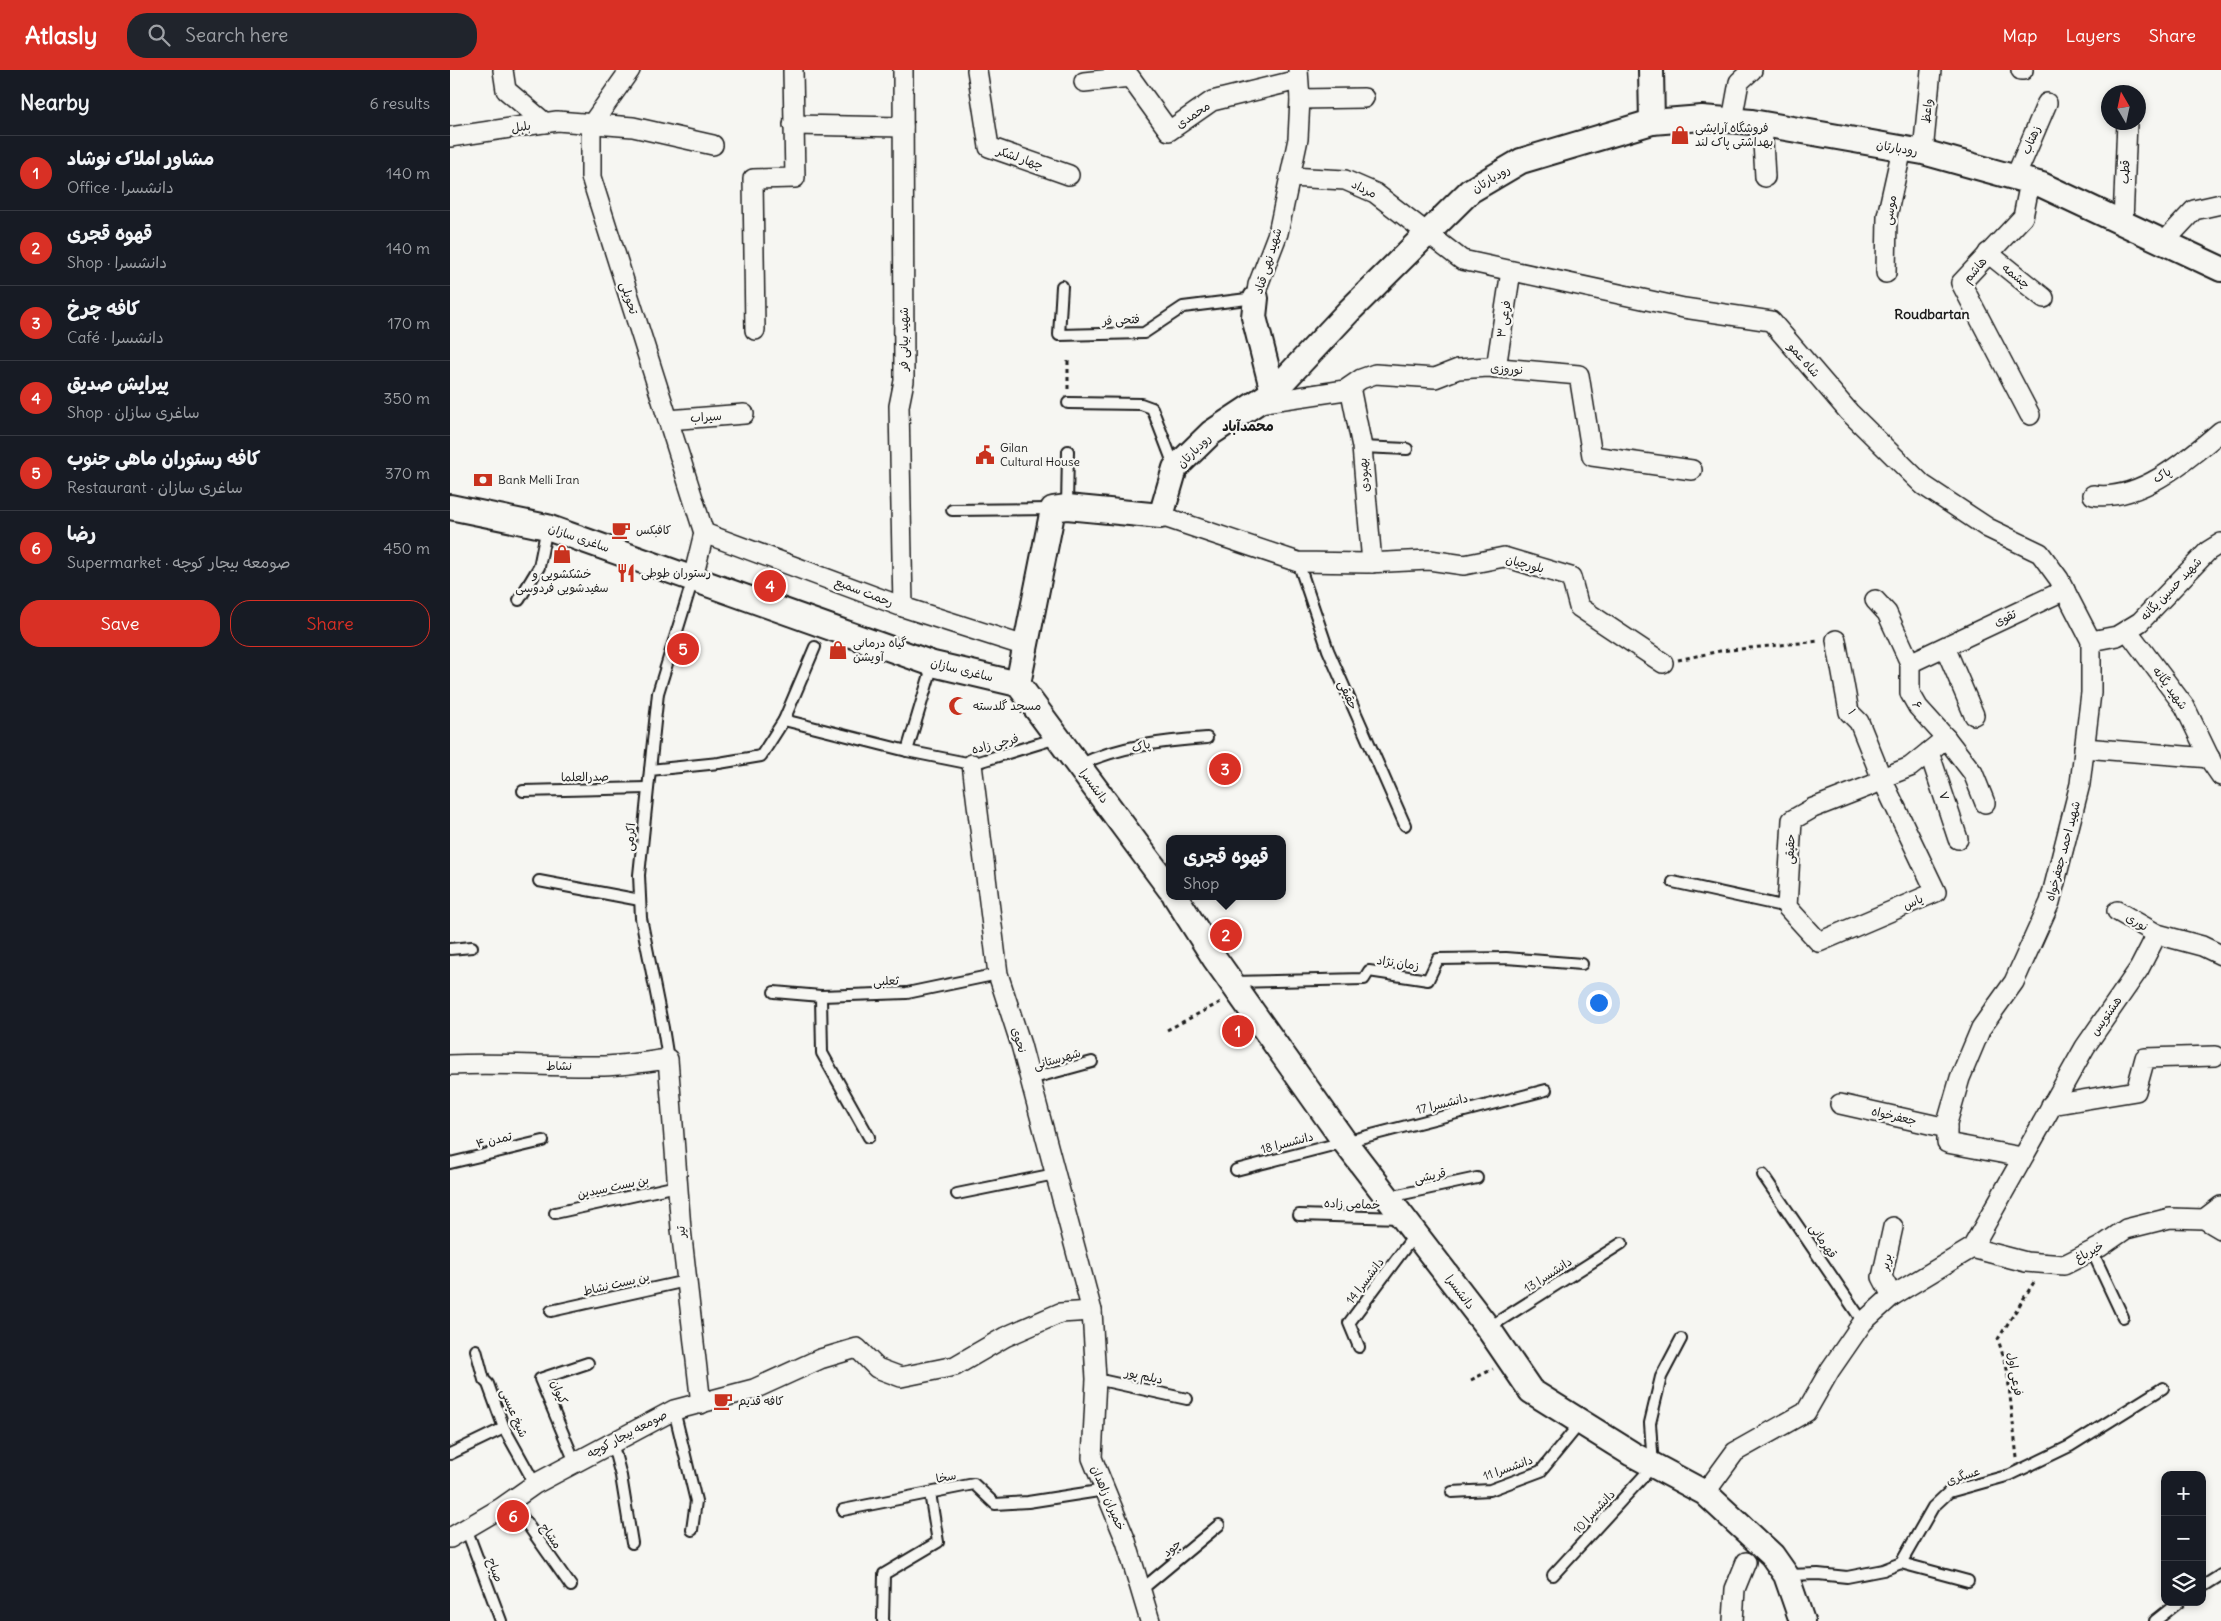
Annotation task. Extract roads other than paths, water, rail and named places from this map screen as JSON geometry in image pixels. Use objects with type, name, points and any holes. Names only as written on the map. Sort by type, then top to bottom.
[{"type":"street","points":[[503,70],[506,90],[545,123]]},
{"type":"street","points":[[591,125],[630,70]]},
{"type":"street","points":[[755,330],[753,179],[795,178],[793,70]]},
{"type":"street","name":"شهید بیانی فر","points":[[903,70],[904,381],[899,406],[903,607]]},
{"type":"street","name":"چهار لشکر","points":[[976,70],[989,147],[1069,175]]},
{"type":"street","points":[[1651,70],[1652,122]]},
{"type":"street","points":[[1732,120],[1739,82],[1752,70]]},
{"type":"street","name":"واعظ","points":[[1913,150],[1931,70]]},
{"type":"street","name":"محمدی","points":[[1084,82],[1130,77],[1169,131],[1212,101],[1298,75]]},
{"type":"street","name":"شهید نهی قناد","points":[[1266,398],[1254,317],[1258,285],[1278,233],[1298,139],[1300,99],[1298,75]]},
{"type":"street","points":[[1300,99],[1364,98]]},
{"type":"street","name":"زهتاب","points":[[2023,180],[2047,103]]},
{"type":"street","name":"رودبارتان","points":[[1161,516],[1175,468],[1210,433],[1266,398],[1349,311],[1470,190],[1521,161],[1652,122],[1702,118],[1732,120],[1913,150],[2023,180],[2123,222],[2213,266]]},
{"type":"street","name":"بلبل","points":[[450,137],[557,121],[633,127],[713,146]]},
{"type":"street","points":[[1762,124],[1765,177]]},
{"type":"street","name":"تحویلی","points":[[591,125],[591,177],[704,533]]},
{"type":"street","points":[[794,125],[903,127]]},
{"type":"street","name":"قطب","points":[[2123,222],[2127,130]]},
{"type":"street","name":"موسی","points":[[1886,273],[1887,216],[1913,150]]},
{"type":"street","name":"مرداد","points":[[1290,177],[1345,180],[1375,193],[1428,232]]},
{"type":"street","name":"هاشم","points":[[2023,180],[2023,217],[1961,283],[2030,415]]},
{"type":"street","points":[[2164,242],[2194,210],[2221,204]]},
{"type":"street","name":"شاه عمو","points":[[1428,232],[1462,260],[1684,308],[1771,321],[1849,412],[1923,485],[1988,528],[2040,553],[2064,590],[2091,641]]},
{"type":"street","name":"چشمه","points":[[1988,253],[2044,298]]},
{"type":"street","points":[[2213,266],[2221,282]]},
{"type":"street","name":"فرعی ۳","points":[[1496,368],[1511,271]]},
{"type":"street","name":"نوروزی","points":[[1266,398],[1345,390],[1375,374],[1435,378],[1458,369],[1496,368],[1578,374],[1592,456],[1692,470]]},
{"type":"street","name":"بهبودی","points":[[1350,387],[1362,447],[1372,563]]},
{"type":"street","name":"سیراب","points":[[668,420],[744,414]]},
{"type":"street","name":"پاک","points":[[2093,495],[2107,497],[2144,486],[2179,466],[2221,431]]},
{"type":"street","name":"ساغری سازان","points":[[450,507],[547,527],[933,664],[1018,684]]},
{"type":"street","points":[[1018,684],[1046,535],[1060,508],[1161,516]]},
{"type":"street","name":"بلورچیان","points":[[1161,516],[1298,562],[1372,563],[1429,560],[1464,565],[1504,557],[1571,577],[1579,607],[1663,663]]},
{"type":"street","points":[[693,578],[704,533]]},
{"type":"street","name":"رحمت سمیع","points":[[704,533],[903,607],[1025,646]]},
{"type":"street","name":"شهید حسین یگانه","points":[[2091,641],[2117,636],[2140,622],[2208,551],[2221,543]]},
{"type":"street","name":"تقوی","points":[[1910,663],[2064,590]]},
{"type":"street","points":[[1875,600],[1887,614],[1910,663]]},
{"type":"street","name":"شهید یگانه","points":[[2127,630],[2185,707],[2221,776]]},
{"type":"street","name":"۱","points":[[1836,640],[1849,712],[1859,722],[1882,780]]},
{"type":"street","name":"شهید احمد جعفرخواه","points":[[1947,1128],[1960,1078],[1981,1028],[2014,982],[2050,902],[2080,784],[2091,693],[2091,641]]},
{"type":"street","points":[[1945,647],[1974,715]]},
{"type":"street","name":"۶","points":[[1910,663],[1910,693],[1918,707],[1973,772],[1985,803]]},
{"type":"street","name":"دانشسرا","points":[[1018,684],[1166,884]]},
{"type":"street","name":"حقیقی","points":[[1787,907],[1792,820],[1813,808],[1910,767],[1946,738]]},
{"type":"street","points":[[2084,748],[2210,758]]},
{"type":"street","name":"۷","points":[[1929,752],[1958,840]]},
{"type":"street","name":"نحوی","points":[[972,764],[998,974],[1030,1079],[1092,1311]]},
{"type":"street","name":"یاس","points":[[1787,907],[1819,942],[1936,892],[1882,780]]},
{"type":"street","name":"دانشسرا","points":[[1177,900],[1235,987],[1344,1141],[1488,1328],[1531,1390],[1653,1466],[1705,1493],[1772,1555],[1786,1575],[1802,1621]]},
{"type":"street","name":"نوری","points":[[2117,911],[2157,934]]},
{"type":"street","points":[[2157,934],[2202,946],[2221,955]]},
{"type":"street","name":"هشتویس","points":[[1972,1248],[2085,1047],[2139,969],[2157,934]]},
{"type":"street","points":[[2051,1105],[2136,1091],[2145,1058],[2215,1056]]},
{"type":"street","name":"نشاط","points":[[450,1065],[484,1063],[534,1066],[602,1066],[668,1059]]},
{"type":"street","name":"تیر","points":[[668,1059],[686,1281],[701,1404]]},
{"type":"street","name":"جعفرخواه","points":[[1840,1104],[1947,1128]]},
{"type":"street","points":[[1947,1128],[1947,1143],[2022,1157]]},
{"type":"street","points":[[2221,1206],[2204,1219],[2221,1228]]},
{"type":"street","name":"خیرباغ","points":[[1972,1248],[2026,1262],[2064,1265],[2092,1251],[2126,1229],[2170,1218],[2204,1219]]},
{"type":"street","name":"بربر","points":[[1892,1296],[1882,1277],[1893,1227]]},
{"type":"street","points":[[1705,1493],[1735,1452],[1806,1412],[1830,1370],[1862,1322],[1892,1296],[1972,1248]]},
{"type":"street","name":"خمیران زاهدان","points":[[1092,1311],[1096,1378],[1092,1458],[1126,1541],[1150,1621]]},
{"type":"street","name":"صومعه بیجار کوچه","points":[[450,1538],[512,1501],[534,1484],[674,1410],[754,1390],[820,1359],[857,1348],[878,1368],[901,1376],[955,1366],[1006,1337],[1060,1313],[1092,1311]]},
{"type":"street","points":[[1733,1621],[1735,1589],[1746,1562]]},
{"type":"lane","name":"فتحی فر","points":[[1062,286],[1059,335],[1144,333],[1183,307],[1256,298]]},
{"type":"lane","points":[[1068,403],[1142,404],[1152,408],[1175,468]]},
{"type":"lane","points":[[1362,447],[1407,449]]},
{"type":"lane","points":[[952,510],[1060,508],[1068,451]]},
{"type":"lane","points":[[519,600],[539,567],[547,527]]},
{"type":"lane","name":"حقیقی","points":[[1298,562],[1328,650],[1405,825]]},
{"type":"lane","name":"اکرمی","points":[[668,1059],[641,918],[639,875],[658,693],[693,578]]},
{"type":"lane","points":[[650,770],[719,763],[760,756],[784,720],[815,647]]},
{"type":"lane","points":[[784,720],[906,751],[933,664]]},
{"type":"lane","name":"فرجی زاده","points":[[906,751],[972,764],[1058,737]]},
{"type":"lane","name":"پاک","points":[[1079,765],[1096,757],[1158,742],[1206,738]]},
{"type":"lane","name":"صدرالعلما","points":[[523,791],[647,788]]},
{"type":"lane","points":[[539,882],[640,900]]},
{"type":"lane","points":[[1673,882],[1787,907]]},
{"type":"lane","points":[[450,948],[472,947]]},
{"type":"lane","name":"زمان نژاد","points":[[1235,987],[1364,979],[1368,971],[1428,980],[1438,959],[1506,958],[1582,964]]},
{"type":"lane","name":"ثعلبی","points":[[774,992],[821,996],[906,993],[998,974]]},
{"type":"lane","points":[[821,996],[822,1053],[869,1137]]},
{"type":"lane","name":"شهرستانی","points":[[1030,1079],[1092,1062]]},
{"type":"lane","name":"دانشسرا 17","points":[[1344,1141],[1546,1090]]},
{"type":"lane","name":"تمدن ۴","points":[[450,1162],[543,1141]]},
{"type":"lane","name":"دانشسرا 18","points":[[1236,1170],[1344,1141]]},
{"type":"lane","points":[[957,1194],[1055,1174]]},
{"type":"lane","name":"قهرمانی","points":[[1763,1175],[1862,1322]]},
{"type":"lane","name":"قریشی","points":[[1388,1198],[1478,1178]]},
{"type":"lane","name":"بن بست سیدین","points":[[555,1213],[677,1186]]},
{"type":"lane","name":"خمامی زاده","points":[[1299,1215],[1410,1226]]},
{"type":"lane","name":"دانشسرا 14","points":[[1359,1347],[1349,1323],[1410,1226]]},
{"type":"lane","name":"دانشسرا 13","points":[[1488,1328],[1622,1242]]},
{"type":"lane","points":[[2092,1251],[2123,1317]]},
{"type":"lane","name":"بن بست نشاط","points":[[551,1311],[686,1281]]},
{"type":"lane","points":[[1653,1466],[1650,1424],[1661,1377],[1681,1339]]},
{"type":"lane","name":"شیخ عیسی","points":[[476,1350],[484,1380],[488,1384],[504,1428],[534,1484]]},
{"type":"lane","name":"کیوان","points":[[575,1462],[540,1379],[588,1363]]},
{"type":"lane","name":"دیلم پور","points":[[1096,1378],[1187,1398]]},
{"type":"lane","name":"عسگری","points":[[1901,1563],[1932,1507],[1949,1492],[2019,1471],[2070,1446],[2163,1388]]},
{"type":"lane","points":[[674,1410],[696,1501],[692,1530]]},
{"type":"lane","name":"دانشسرا 11","points":[[1452,1492],[1490,1490],[1540,1471],[1581,1422]]},
{"type":"lane","points":[[450,1454],[504,1428]]},
{"type":"lane","points":[[612,1442],[621,1476],[632,1543]]},
{"type":"lane","name":"دانشسرا 10","points":[[1553,1575],[1653,1466]]},
{"type":"lane","name":"سخا","points":[[843,1510],[974,1484],[995,1504],[1028,1502],[1105,1490]]},
{"type":"lane","points":[[883,1621],[884,1574],[938,1542],[930,1493]]},
{"type":"lane","name":"مسّاح","points":[[512,1501],[571,1586]]},
{"type":"lane","name":"جود","points":[[1141,1590],[1219,1525]]},
{"type":"lane","name":"صباح","points":[[466,1528],[501,1621]]},
{"type":"lane","points":[[1786,1575],[1818,1574],[1846,1577],[1882,1570],[1901,1563],[1968,1581]]},
{"type":"lane","points":[[2206,1584],[2221,1575]]},
{"type":"lane","points":[[2155,1621],[2174,1606]]},
{"type":"place","name":"فروشگاه آرایشی بهداشتی پاک لند","points":[[1680,135]]},
{"type":"place","name":"Gilan Cultural House","points":[[985,455]]},
{"type":"place","name":"Bank Melli Iran","points":[[483,480]]},
{"type":"place","name":"کافبکس","points":[[621,530]]},
{"type":"place","name":"خشکشویی و سفیدشویی فردوسی","points":[[562,554]]},
{"type":"place","name":"رستوران طوطی","points":[[626,573]]},
{"type":"place","name":"پیرایش صدیق","points":[[770,586]]},
{"type":"place","name":"کافه رستوران ماهی جنوب","points":[[683,649]]},
{"type":"place","name":"گیاه درمانی آویشن","points":[[838,650]]},
{"type":"place","name":"مسجد گلدسته","points":[[958,706]]},
{"type":"place","name":"کافه چرخ","points":[[1225,769]]},
{"type":"place","name":"قهوه قجری","points":[[1226,935]]},
{"type":"place","name":"مشاور املاک نوشاد","points":[[1238,1031]]},
{"type":"place","name":"کافه قدیم","points":[[723,1401]]},
{"type":"place","name":"رضا","points":[[513,1516]]},
{"type":"district","name":"Roudbartan","points":[[1932,314]]},
{"type":"district","name":"محمدآباد","points":[[1248,426]]}]
